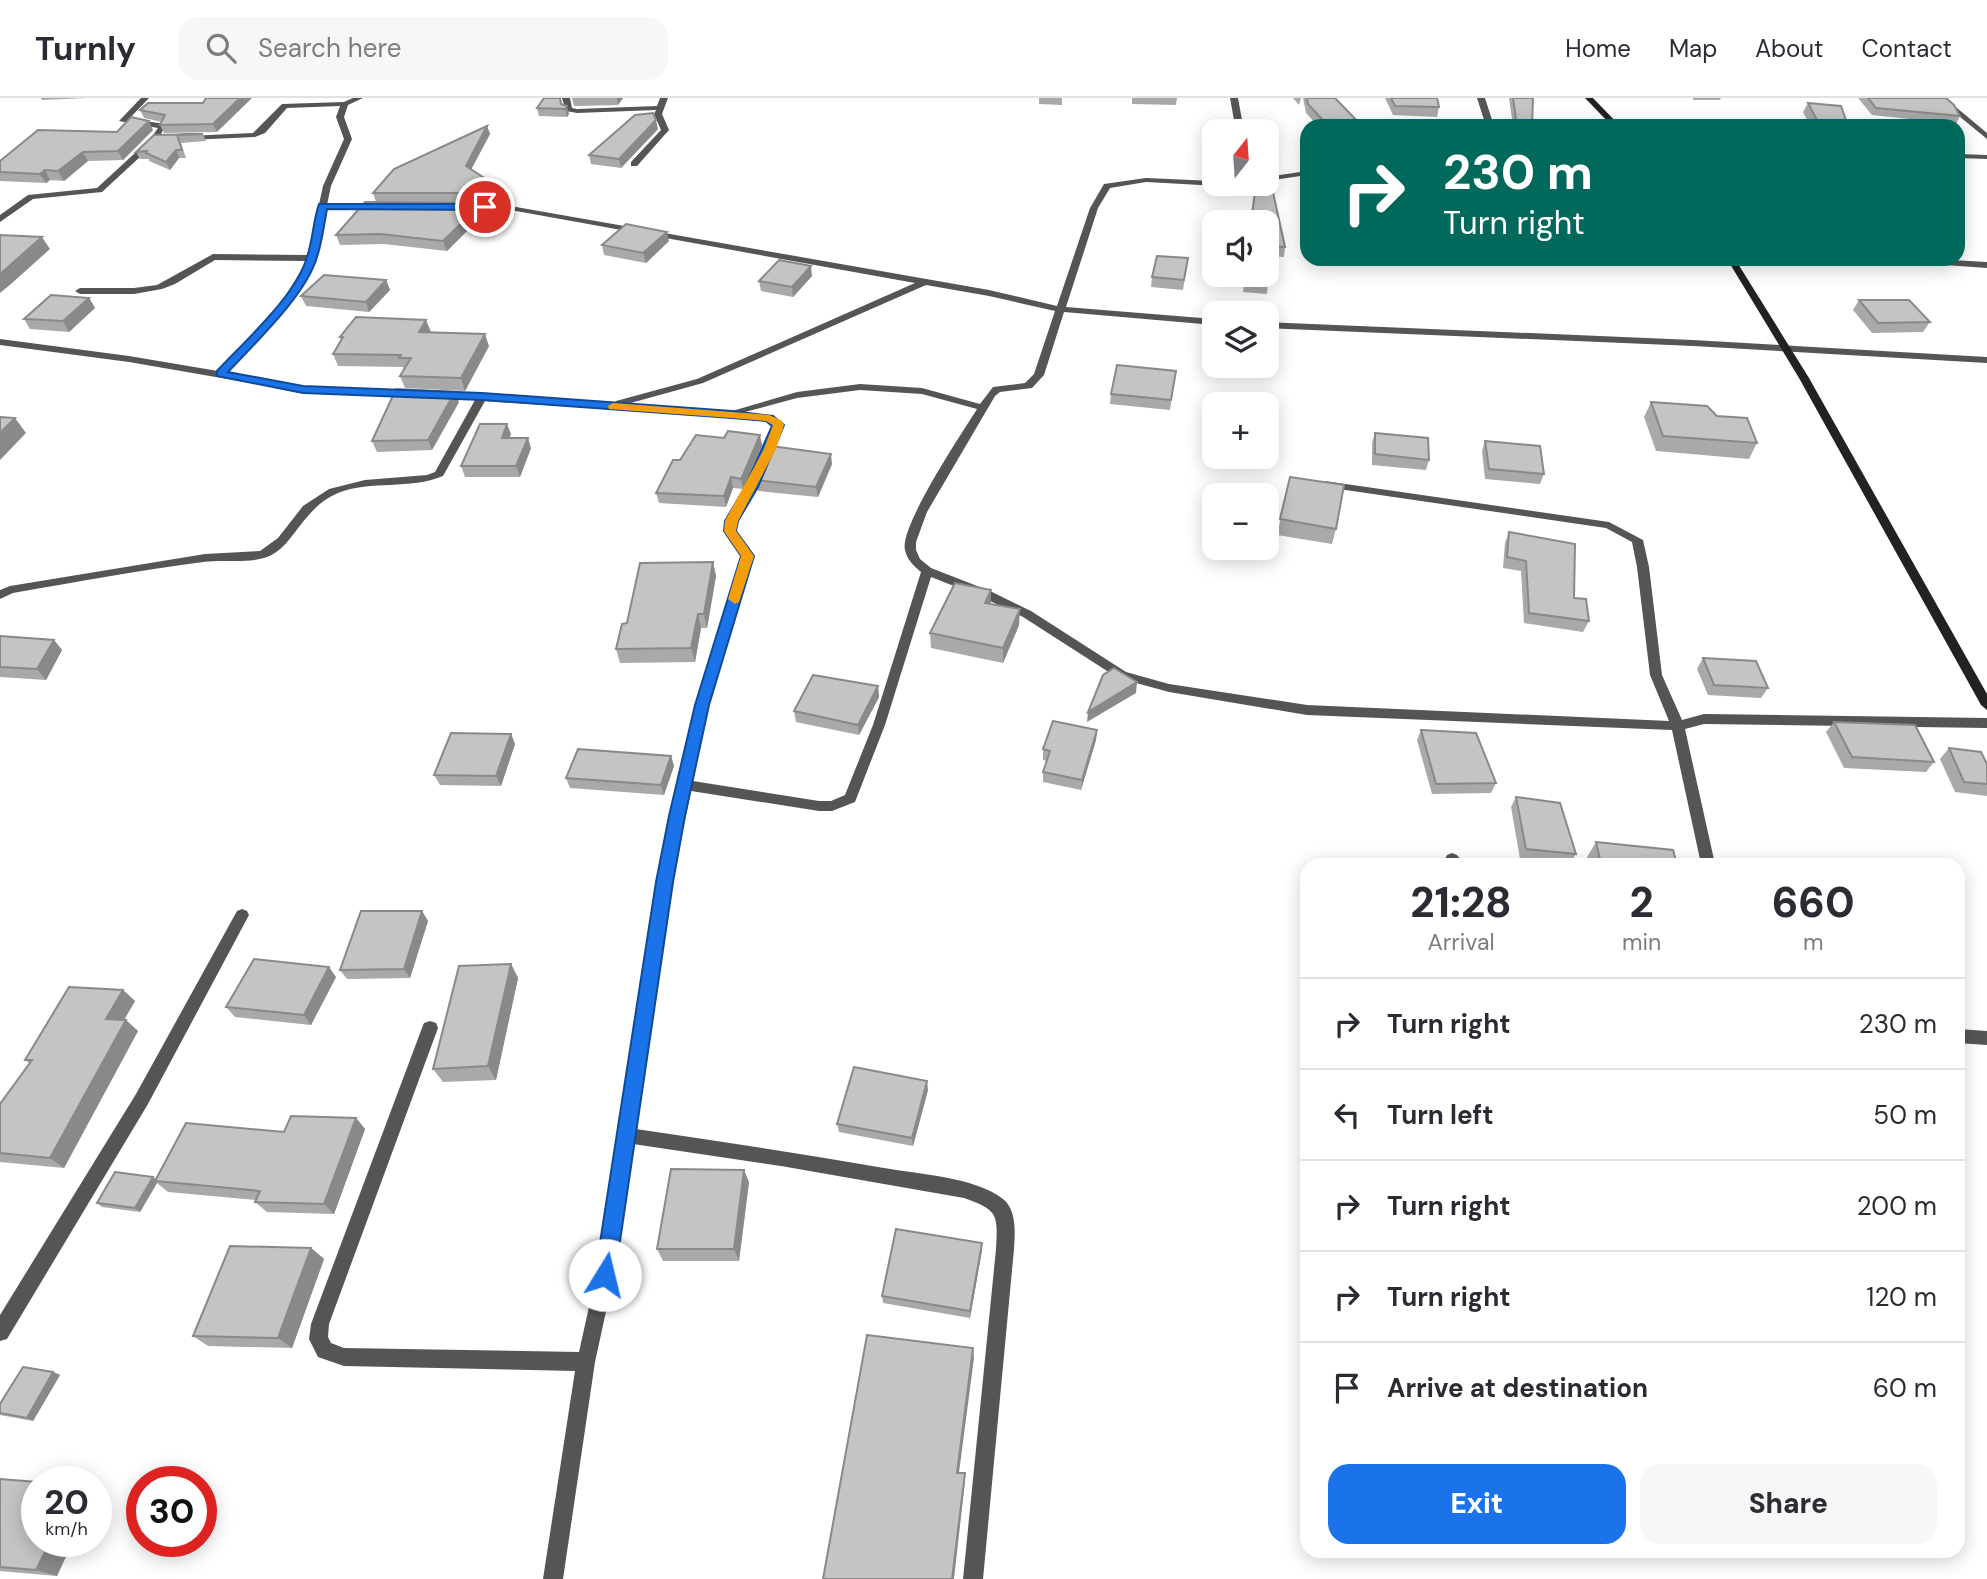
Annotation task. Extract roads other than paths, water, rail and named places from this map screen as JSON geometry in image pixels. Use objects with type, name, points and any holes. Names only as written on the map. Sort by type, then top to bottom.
[{"type":"main road","points":[[1589,98],[1609,119]]},
{"type":"main road","points":[[1735,266],[1788,350],[1987,705]]},
{"type":"street","points":[[145,98],[122,121],[163,126],[165,138]]},
{"type":"street","points":[[0,219],[31,197],[99,190],[165,138],[255,135],[262,131],[290,98]]},
{"type":"street","points":[[285,106],[345,104],[359,98]]},
{"type":"street","points":[[566,98],[569,110],[577,111],[659,108]]},
{"type":"street","points":[[634,164],[665,130],[659,117],[659,108],[664,98]]},
{"type":"street","points":[[1234,98],[1238,119]]},
{"type":"street","points":[[1481,98],[1488,119]]},
{"type":"street","points":[[1941,98],[1985,133]]},
{"type":"street","points":[[220,374],[287,302],[312,258],[333,168],[348,139],[340,117],[345,104]]},
{"type":"street","points":[[1965,156],[1987,158]]},
{"type":"street","points":[[1279,177],[1300,174]]},
{"type":"street","points":[[1202,183],[1146,180],[1107,186],[1094,208],[1059,309],[1054,336],[1036,381],[1028,386],[997,389],[991,394],[921,512],[911,534],[910,550],[915,561],[927,571],[986,594],[1027,614],[1122,675],[1169,688],[1307,710],[1678,726],[1690,720],[1715,719],[1987,723]]},
{"type":"street","points":[[323,206],[393,207]]},
{"type":"street","points":[[453,207],[516,209],[1017,298],[1059,309],[1202,321]]},
{"type":"street","points":[[80,291],[134,291],[159,287],[213,257],[312,258]]},
{"type":"street","points":[[1965,264],[1987,265]]},
{"type":"street","points":[[608,406],[700,382],[924,282]]},
{"type":"street","points":[[1279,326],[1987,360]]},
{"type":"street","points":[[0,342],[220,374],[303,389],[482,397],[732,414],[769,418],[779,425],[752,487],[732,521],[730,531],[748,556],[706,692],[665,882],[605,1275],[586,1362],[553,1579]]},
{"type":"street","points":[[732,414],[803,392],[878,385],[946,395],[983,408]]},
{"type":"street","points":[[0,595],[10,590],[151,566],[223,555],[259,555],[271,551],[281,543],[309,506],[324,496],[345,487],[429,478],[439,474],[482,397]]},
{"type":"street","points":[[1313,483],[1609,524],[1637,540],[1656,675],[1678,726],[1706,858]]},
{"type":"street","points":[[685,785],[819,806],[832,806],[850,798],[878,725],[927,571]]},
{"type":"street","points":[[0,1332],[142,1099],[242,915]]},
{"type":"street","points":[[430,1028],[320,1324],[318,1339],[326,1350],[344,1357],[586,1362]]},
{"type":"street","points":[[1965,1036],[1987,1038]]},
{"type":"street","points":[[626,1135],[781,1158],[964,1190],[984,1197],[1002,1210],[1007,1218],[1005,1249],[973,1579]]}]
